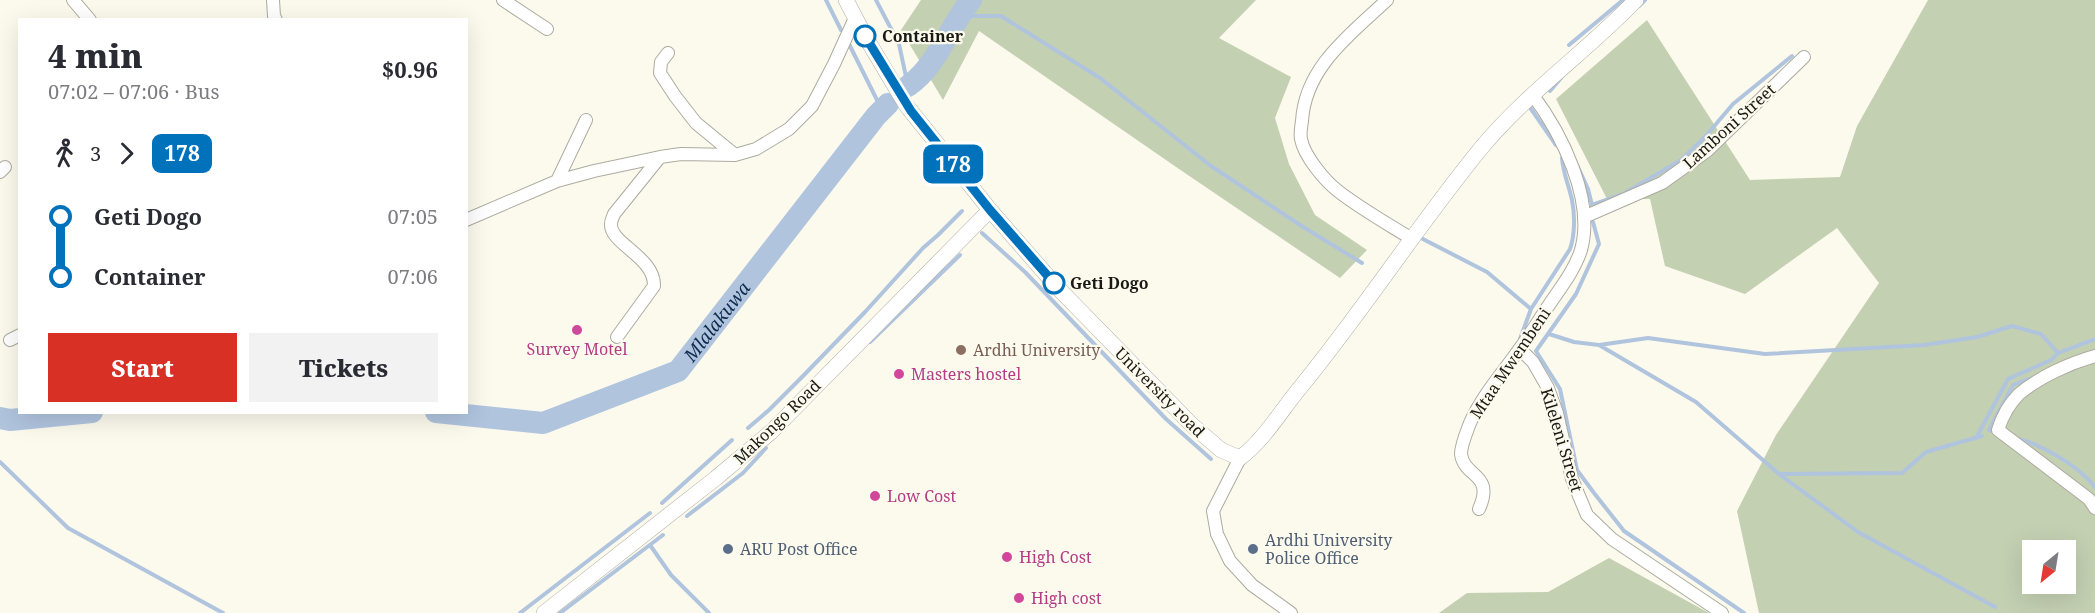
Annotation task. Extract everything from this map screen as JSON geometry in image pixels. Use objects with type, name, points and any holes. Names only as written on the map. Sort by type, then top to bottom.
[{"type":"street","points":[[73,0],[88,18]]},
{"type":"street","points":[[273,0],[275,18]]},
{"type":"street","points":[[503,0],[547,29]]},
{"type":"street","name":"University road","points":[[846,0],[906,105],[990,210],[1058,288],[1200,432],[1221,450],[1240,458]]},
{"type":"street","points":[[1387,0],[1320,67],[1311,82],[1303,108],[1301,139],[1310,160],[1338,191],[1412,239]]},
{"type":"street","points":[[1291,613],[1252,585],[1230,561],[1217,534],[1213,511],[1240,458],[1257,443],[1311,375],[1483,147],[1532,94],[1595,40],[1636,0]]},
{"type":"street","points":[[468,219],[556,181],[660,157],[681,154],[735,155],[756,149],[789,129],[802,117],[816,98],[855,18]]},
{"type":"street","points":[[668,53],[662,62],[660,73],[675,96],[696,123],[735,155]]},
{"type":"street","name":"Lamboni Street","points":[[1584,217],[1662,183],[1681,170],[1708,150],[1804,57]]},
{"type":"street","name":"Mtaa Mwembeni","points":[[1479,509],[1483,500],[1484,488],[1481,480],[1464,462],[1461,453],[1470,423],[1489,389],[1520,349],[1571,272],[1580,253],[1584,236],[1581,198],[1563,142],[1532,94]]},
{"type":"street","points":[[556,181],[586,120]]},
{"type":"street","points":[[617,337],[654,286],[654,277],[648,267],[614,233],[610,225],[614,214],[660,157]]},
{"type":"street","name":"Makongo Road","points":[[544,613],[771,432],[990,210]]},
{"type":"street","name":"Kileleni Street","points":[[1520,349],[1533,362],[1548,388],[1564,442],[1572,480],[1587,515],[1612,539],[1722,613]]},
{"type":"street","points":[[2095,356],[2079,361],[2019,394],[2010,405],[1998,430],[2089,499],[2095,508]]},
{"type":"green space","points":[[921,0],[1256,0],[1219,38],[1291,77],[1275,118],[1289,164],[1315,215],[1367,250],[1340,278],[979,31],[943,100],[901,30]]},
{"type":"green space","points":[[1928,0],[2095,0],[2095,613],[1759,613],[1737,511],[1776,435],[1879,283],[1837,228],[1745,294],[1665,266],[1650,199],[1607,199],[1556,99],[1647,20],[1750,180],[1840,177],[1857,126]]},
{"type":"green space","points":[[1609,558],[1709,613],[1439,613],[1467,593],[1548,592]]},
{"type":"waterway","points":[[826,0],[841,30]]},
{"type":"waterway","points":[[876,0],[899,44],[908,86]]},
{"type":"waterway","points":[[908,86],[927,68],[971,0]]},
{"type":"waterway","points":[[1569,45],[1623,0]]},
{"type":"waterway","points":[[1639,6],[1645,0]]},
{"type":"waterway","points":[[958,16],[1001,16],[1100,78],[1211,166],[1362,263]]},
{"type":"waterway","points":[[849,44],[882,110]]},
{"type":"waterway","points":[[1578,167],[1592,205],[1623,194],[1681,160],[1705,137],[1733,104],[1792,56]]},
{"type":"waterway","points":[[1550,91],[1561,78]]},
{"type":"waterway","name":"Mlalakuwa","points":[[455,414],[543,423],[678,371],[876,116],[888,104]]},
{"type":"waterway","points":[[1528,107],[1556,145]]},
{"type":"waterway","points":[[1520,339],[1531,309],[1572,243],[1573,206],[1562,158]]},
{"type":"waterway","points":[[748,428],[804,375],[923,248],[962,211]]},
{"type":"waterway","points":[[1593,222],[1599,244],[1576,294],[1536,351],[1560,389],[1577,470],[1624,531],[1744,613]]},
{"type":"waterway","points":[[982,233],[1025,272],[1166,419],[1211,459]]},
{"type":"waterway","points":[[1419,237],[1487,272],[1531,309]]},
{"type":"waterway","points":[[870,342],[960,255]]},
{"type":"waterway","points":[[1599,345],[1648,338],[1765,354],[1924,345],[1977,337],[2012,326],[2041,334],[2058,353]]},
{"type":"waterway","points":[[1549,334],[1574,342],[1599,345],[1696,402],[1779,474],[1858,532],[1995,607]]},
{"type":"waterway","points":[[1976,438],[2008,379],[2051,360],[2058,353],[2095,339]]},
{"type":"waterway","points":[[1997,433],[1989,430],[2013,385],[2028,379]]},
{"type":"waterway","name":"Mlalakuwa","points":[[0,418],[10,420],[72,414]]},
{"type":"waterway","points":[[1780,474],[1902,473],[1926,452],[1982,436]]},
{"type":"waterway","points":[[2015,438],[2036,445],[2059,457],[2079,471],[2095,487]]},
{"type":"waterway","points":[[662,503],[732,440]]},
{"type":"waterway","points":[[687,516],[743,473],[766,448]]},
{"type":"waterway","points":[[0,462],[68,528],[223,613]]},
{"type":"waterway","points":[[520,613],[650,513]]},
{"type":"waterway","points":[[560,613],[663,535]]},
{"type":"waterway","points":[[650,545],[671,575],[709,613]]},
{"type":"bus line","name":"178","points":[[865,36],[911,111],[990,210],[1054,283]]},
{"type":"place","name":"Container","points":[[865,36]]},
{"type":"place","name":"Geti Dogo","points":[[1054,283]]},
{"type":"place","name":"Survey Motel","points":[[577,330]]},
{"type":"place","name":"Ardhi University","points":[[961,350]]},
{"type":"place","name":"Masters hostel","points":[[899,374]]},
{"type":"place","name":"Low Cost","points":[[875,496]]},
{"type":"place","name":"ARU Post Office","points":[[728,549]]},
{"type":"place","name":"Ardhi University Police Office","points":[[1253,549]]},
{"type":"place","name":"High Cost","points":[[1007,557]]},
{"type":"place","name":"High cost","points":[[1019,598]]}]
